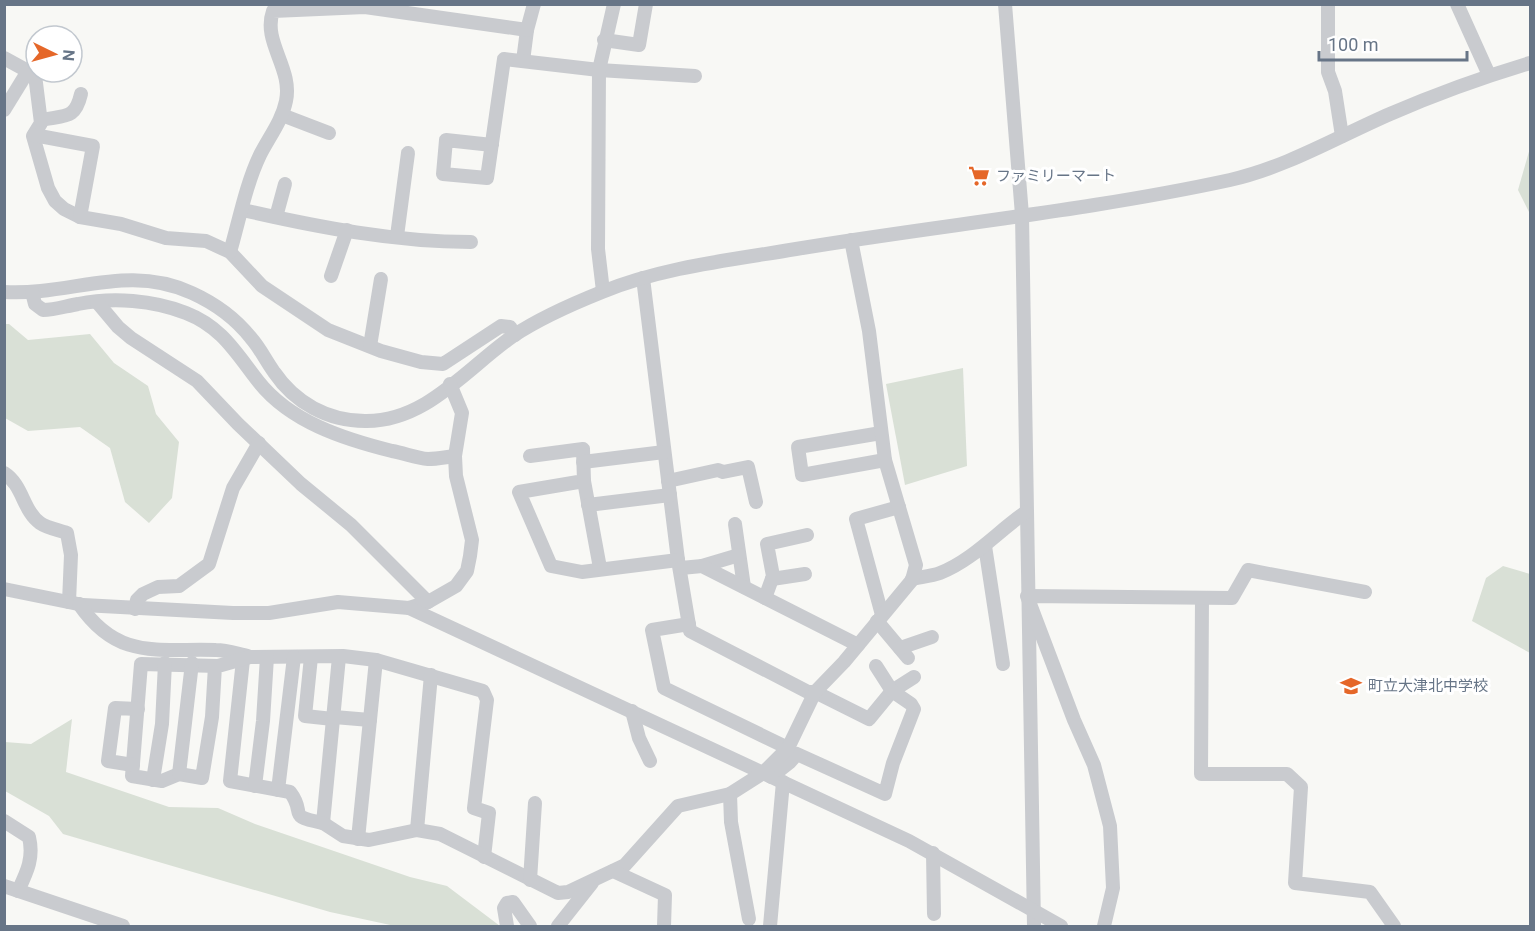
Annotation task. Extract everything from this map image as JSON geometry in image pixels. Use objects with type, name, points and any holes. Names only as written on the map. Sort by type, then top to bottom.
[{"type":"street","points":[[523,61],[527,30],[534,4]]},
{"type":"street","points":[[603,291],[598,249],[599,70],[614,4]]},
{"type":"street","points":[[604,40],[639,45],[646,4]]},
{"type":"street","points":[[1005,4],[1017,123],[1022,215],[1034,927]]},
{"type":"street","points":[[1328,4],[1328,72],[1335,91],[1342,136]]},
{"type":"street","points":[[1457,4],[1489,75]]},
{"type":"street","points":[[230,252],[260,156],[282,115],[287,100],[288,78],[273,43],[271,18],[273,11],[314,7],[364,7],[527,30]]},
{"type":"street","points":[[4,58],[24,69]]},
{"type":"street","points":[[492,145],[504,59],[599,70],[695,76]]},
{"type":"street","points":[[4,292],[32,291],[127,279],[163,283],[193,293],[222,311],[250,336],[278,378],[297,397],[318,411],[339,418],[364,421],[393,418],[425,405],[515,335],[603,291],[643,278],[851,240],[1101,204],[1257,173],[1293,160],[1342,136],[1489,75],[1530,63]]},
{"type":"street","points":[[4,110],[24,78]]},
{"type":"street","points":[[36,84],[41,120],[33,142],[38,161],[55,201],[80,217],[121,224],[166,238],[206,241],[230,252],[262,286],[328,330],[421,362],[442,364],[501,326],[510,327],[515,335]]},
{"type":"street","points":[[41,120],[73,113],[77,109],[81,94]]},
{"type":"street","points":[[282,115],[329,133]]},
{"type":"street","points":[[34,135],[93,146],[80,217]]},
{"type":"street","points":[[397,236],[408,153]]},
{"type":"street","points":[[276,217],[285,184]]},
{"type":"street","points":[[243,210],[347,230],[471,242]]},
{"type":"street","points":[[331,276],[347,230]]},
{"type":"street","points":[[770,927],[772,777],[815,692],[858,645],[912,579],[916,565],[885,460],[868,331],[851,240]]},
{"type":"street","points":[[643,278],[664,452],[690,631],[808,692],[815,692],[869,719],[892,691],[914,677]]},
{"type":"street","points":[[370,346],[381,279]]},
{"type":"street","points":[[32,291],[35,304],[43,310],[97,302],[150,303],[188,314],[231,343],[258,381],[286,408],[338,435],[428,459],[455,456]]},
{"type":"street","points":[[97,302],[118,327],[131,338],[197,381],[301,484],[351,525],[428,602]]},
{"type":"street","points":[[409,608],[428,602],[456,586],[467,571],[470,556],[472,540],[459,494],[455,456],[462,413],[450,384]]},
{"type":"street","points":[[880,433],[798,447],[802,475],[885,460]]},
{"type":"street","points":[[135,609],[137,600],[143,594],[158,586],[178,586],[209,564],[233,488],[259,443]]},
{"type":"street","points":[[530,456],[583,449],[584,481],[600,568]]},
{"type":"street","points":[[583,462],[664,452]]},
{"type":"street","points":[[588,505],[669,488],[718,470],[723,472],[748,467],[756,502]]},
{"type":"street","points":[[4,473],[12,478],[31,514],[40,524],[67,532],[74,603],[90,619],[128,646],[144,650],[219,650],[247,659]]},
{"type":"street","points":[[584,481],[519,492],[551,566],[582,572],[600,568],[680,564],[702,566],[739,555]]},
{"type":"street","points":[[899,507],[856,519],[880,618],[904,653],[932,637]]},
{"type":"street","points":[[912,579],[940,573],[985,546],[1004,527],[1026,512]]},
{"type":"street","points":[[735,524],[744,588]]},
{"type":"street","points":[[765,598],[772,579],[766,544],[807,536]]},
{"type":"street","points":[[985,546],[1003,664]]},
{"type":"street","points":[[702,566],[858,645]]},
{"type":"street","points":[[1027,596],[1232,598],[1248,570],[1365,592]]},
{"type":"street","points":[[772,579],[805,573]]},
{"type":"street","points":[[4,589],[74,603],[135,609],[251,614],[338,602],[409,608],[933,853],[1061,927]]},
{"type":"street","points":[[1027,596],[1074,720],[1094,765],[1110,826],[1113,888],[1104,927]]},
{"type":"street","points":[[1202,598],[1201,774],[1287,774],[1300,787],[1295,883],[1370,892],[1394,927]]},
{"type":"street","points":[[689,624],[652,630],[664,688],[788,748]]},
{"type":"street","points":[[255,786],[263,721],[267,657]]},
{"type":"street","points":[[215,666],[212,717],[202,778],[179,774],[162,782],[132,776],[141,664],[192,663],[215,666],[267,657],[339,657],[376,660],[483,692],[487,700],[474,808],[489,813],[483,857]]},
{"type":"street","points":[[278,790],[294,657]]},
{"type":"street","points":[[311,657],[305,716],[370,720]]},
{"type":"street","points":[[323,823],[339,657]]},
{"type":"street","points":[[247,659],[230,781],[290,792],[294,798],[297,814],[302,819],[323,823],[343,836],[369,840],[417,830],[447,836],[483,857],[558,893],[568,892],[625,865],[678,806],[730,794],[772,777],[797,754],[885,794],[893,763],[914,710],[911,704],[892,691],[876,666]]},
{"type":"street","points":[[358,838],[376,660]]},
{"type":"street","points":[[153,780],[162,724],[165,663]]},
{"type":"street","points":[[179,774],[192,663]]},
{"type":"street","points":[[417,830],[431,675]]},
{"type":"street","points":[[133,765],[108,761],[115,708],[138,709]]},
{"type":"street","points":[[632,711],[639,738],[650,761]]},
{"type":"street","points":[[730,794],[731,822],[749,919]]},
{"type":"street","points":[[530,880],[535,803]]},
{"type":"street","points":[[4,821],[29,837],[32,849],[30,866],[11,889],[123,927]]},
{"type":"street","points":[[933,853],[934,914]]},
{"type":"street","points":[[613,871],[665,895],[664,927]]},
{"type":"street","points":[[558,927],[595,879]]},
{"type":"street","points":[[507,927],[504,908],[507,903],[513,902],[530,927]]},
{"type":"shaded area","points":[[1530,148],[1530,214],[1518,190]]},
{"type":"shaded area","points":[[5,324],[9,324],[28,340],[90,334],[114,363],[148,386],[156,414],[179,442],[172,498],[149,523],[125,502],[110,448],[80,427],[28,431],[5,418]]},
{"type":"shaded area","points":[[963,368],[967,466],[905,485],[886,384]]},
{"type":"shaded area","points":[[1503,566],[1530,574],[1530,653],[1472,621],[1486,578]]},
{"type":"shaded area","points":[[72,719],[66,772],[169,807],[218,808],[255,824],[410,877],[447,886],[500,926],[395,926],[330,912],[63,834],[49,816],[5,791],[5,742],[31,744]]},
{"type":"place","name":"ファミリーマート","points":[[979,176]]},
{"type":"place","name":"町立大津北中学校","points":[[1351,686]]}]
